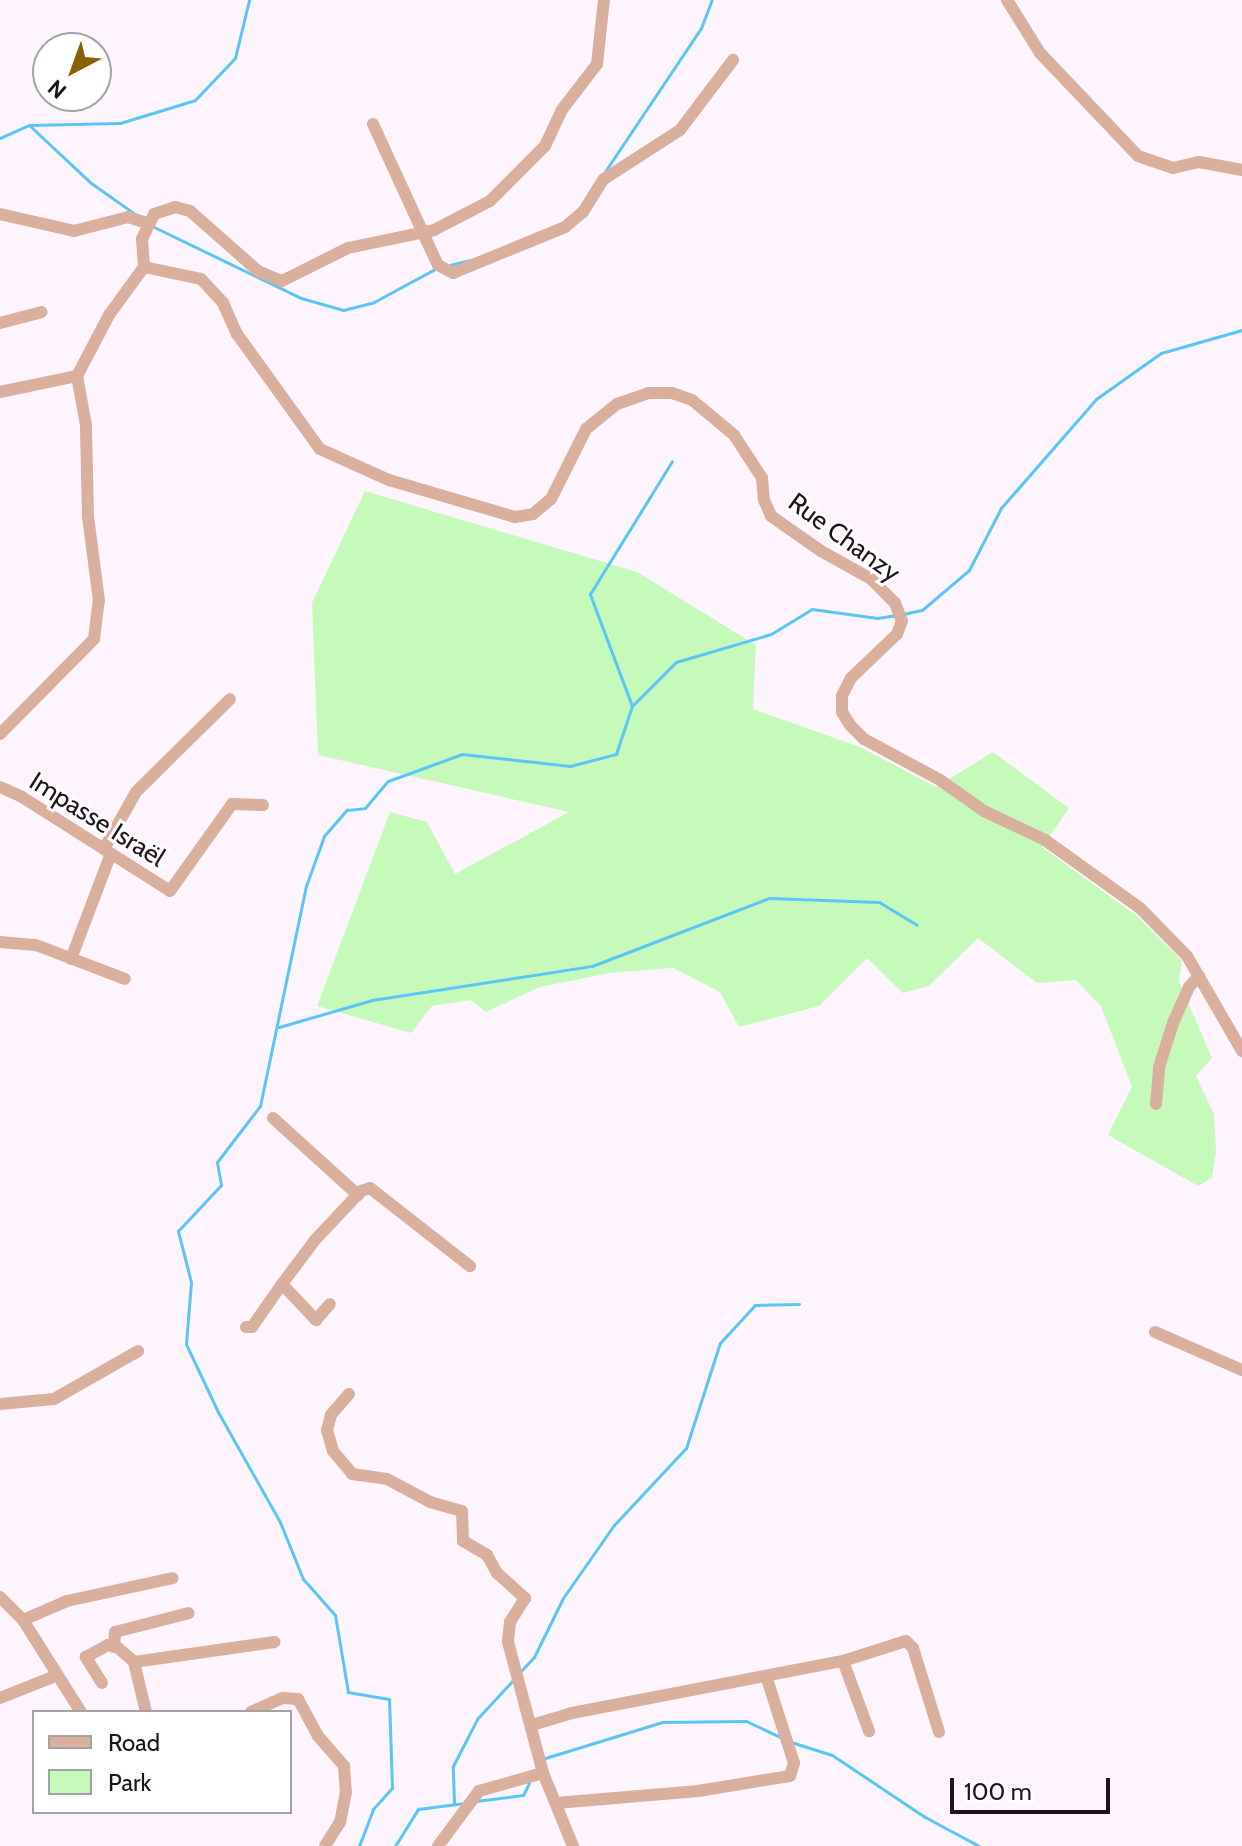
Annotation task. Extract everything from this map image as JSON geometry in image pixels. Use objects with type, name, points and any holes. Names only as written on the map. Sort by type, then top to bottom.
[{"type":"street","points":[[0,734],[94,639],[99,601],[88,516],[86,425],[77,376],[109,315],[144,267],[142,239],[154,214],[175,207],[190,211],[258,271],[282,281],[348,248],[423,232],[490,201],[545,146],[561,111],[597,64],[604,0]]},
{"type":"street","points":[[1007,0],[1040,53],[1138,156],[1173,168],[1199,162],[1242,170]]},
{"type":"street","points":[[373,124],[438,265],[449,273],[565,227],[583,212],[604,179],[680,130],[733,60]]},
{"type":"street","points":[[0,214],[74,231],[128,217],[149,224]]},
{"type":"street","name":"Rue Chanzy","points":[[144,267],[201,279],[223,303],[237,334],[320,449],[389,480],[515,517],[533,514],[551,499],[586,429],[617,404],[649,393],[672,393],[692,400],[734,435],[762,478],[764,500],[771,516],[821,551],[871,579],[895,603],[902,621],[897,634],[851,678],[842,696],[842,712],[850,725],[864,739],[940,780],[984,811],[1058,849],[1140,908],[1187,956],[1242,1051]]},
{"type":"street","points":[[0,323],[42,312]]},
{"type":"street","points":[[0,392],[77,376]]},
{"type":"street","points":[[71,959],[107,851],[136,792],[230,699]]},
{"type":"street","name":"Impasse Israël","points":[[0,787],[22,797],[170,891],[232,804],[263,805]]},
{"type":"street","points":[[0,942],[36,945],[125,979]]},
{"type":"street","points":[[1156,1104],[1159,1067],[1173,1023],[1183,997],[1199,976]]},
{"type":"street","points":[[273,1118],[358,1195]]},
{"type":"street","points":[[246,1327],[252,1327],[315,1240],[358,1195],[373,1188],[470,1266]]},
{"type":"street","points":[[282,1284],[316,1320],[330,1304]]},
{"type":"street","points":[[1155,1332],[1242,1370]]},
{"type":"street","points":[[0,1404],[54,1399],[138,1351]]},
{"type":"street","points":[[349,1394],[331,1415],[327,1430],[333,1451],[352,1474],[387,1479],[430,1502],[462,1511],[463,1541],[487,1555],[497,1573],[525,1598],[510,1622],[508,1642],[543,1773],[573,1846]]},
{"type":"street","points":[[23,1620],[67,1601],[173,1578]]},
{"type":"street","points":[[0,1597],[23,1620],[80,1710]]},
{"type":"street","points":[[114,1647],[115,1632],[189,1613]]},
{"type":"street","points":[[532,1725],[572,1713],[843,1661],[906,1641],[913,1648],[939,1732]]},
{"type":"street","points":[[134,1662],[275,1642]]},
{"type":"street","points":[[102,1683],[86,1657],[108,1645],[134,1662],[146,1710]]},
{"type":"street","points":[[843,1661],[869,1731]]},
{"type":"street","points":[[0,1698],[58,1675]]},
{"type":"street","points":[[556,1803],[698,1791],[790,1776],[794,1763],[766,1676]]},
{"type":"street","points":[[256,1710],[283,1698],[298,1699],[318,1736],[344,1766],[346,1792],[340,1822],[325,1846]]},
{"type":"street","points":[[438,1846],[479,1791],[543,1773]]},
{"type":"green space","points":[[365,491],[637,572],[756,645],[753,709],[860,747],[936,787],[993,752],[1069,808],[1042,847],[1137,916],[1182,961],[1179,981],[1212,1058],[1196,1076],[1214,1114],[1216,1152],[1212,1178],[1198,1186],[1108,1135],[1132,1087],[1101,1006],[1076,980],[1037,983],[978,938],[929,986],[903,993],[867,958],[819,1006],[739,1027],[720,992],[673,968],[610,973],[540,987],[486,1012],[471,1000],[432,1006],[411,1033],[317,1006],[390,812],[427,822],[455,874],[569,812],[318,755],[312,603]]},
{"type":"waterway","points":[[29,125],[120,123],[195,100],[235,58],[249,0]]},
{"type":"waterway","points":[[604,173],[701,28],[712,0]]},
{"type":"waterway","points":[[0,138],[29,125],[91,183],[135,214]]},
{"type":"waterway","points":[[154,227],[301,298],[343,310],[374,302],[435,269]]},
{"type":"waterway","points":[[450,265],[470,260]]},
{"type":"waterway","points":[[903,614],[922,610],[969,570],[1001,508],[1096,399],[1161,353],[1242,330]]},
{"type":"waterway","points":[[632,706],[590,594],[672,461]]},
{"type":"waterway","points":[[359,1846],[373,1809],[392,1788],[389,1699],[348,1692],[335,1615],[303,1579],[280,1522],[218,1412],[186,1344],[191,1282],[178,1231],[221,1185],[217,1162],[260,1106],[306,886],[324,836],[347,810],[365,808],[388,781],[462,754],[570,766],[616,754],[632,706],[676,662],[771,634],[812,609],[877,618],[895,615]]},
{"type":"waterway","points":[[279,1027],[372,1000],[592,966],[769,898],[879,902],[917,925]]},
{"type":"waterway","points":[[519,1673],[534,1657],[563,1598],[614,1525],[686,1448],[720,1343],[755,1305],[799,1304]]},
{"type":"waterway","points":[[454,1803],[453,1766],[477,1719],[514,1679]]},
{"type":"waterway","points":[[542,1759],[662,1722],[746,1721],[781,1737]]},
{"type":"waterway","points":[[791,1742],[832,1755],[925,1817],[979,1846]]},
{"type":"waterway","points":[[476,1801],[523,1795],[529,1783]]},
{"type":"waterway","points":[[395,1846],[418,1809],[465,1803]]}]
